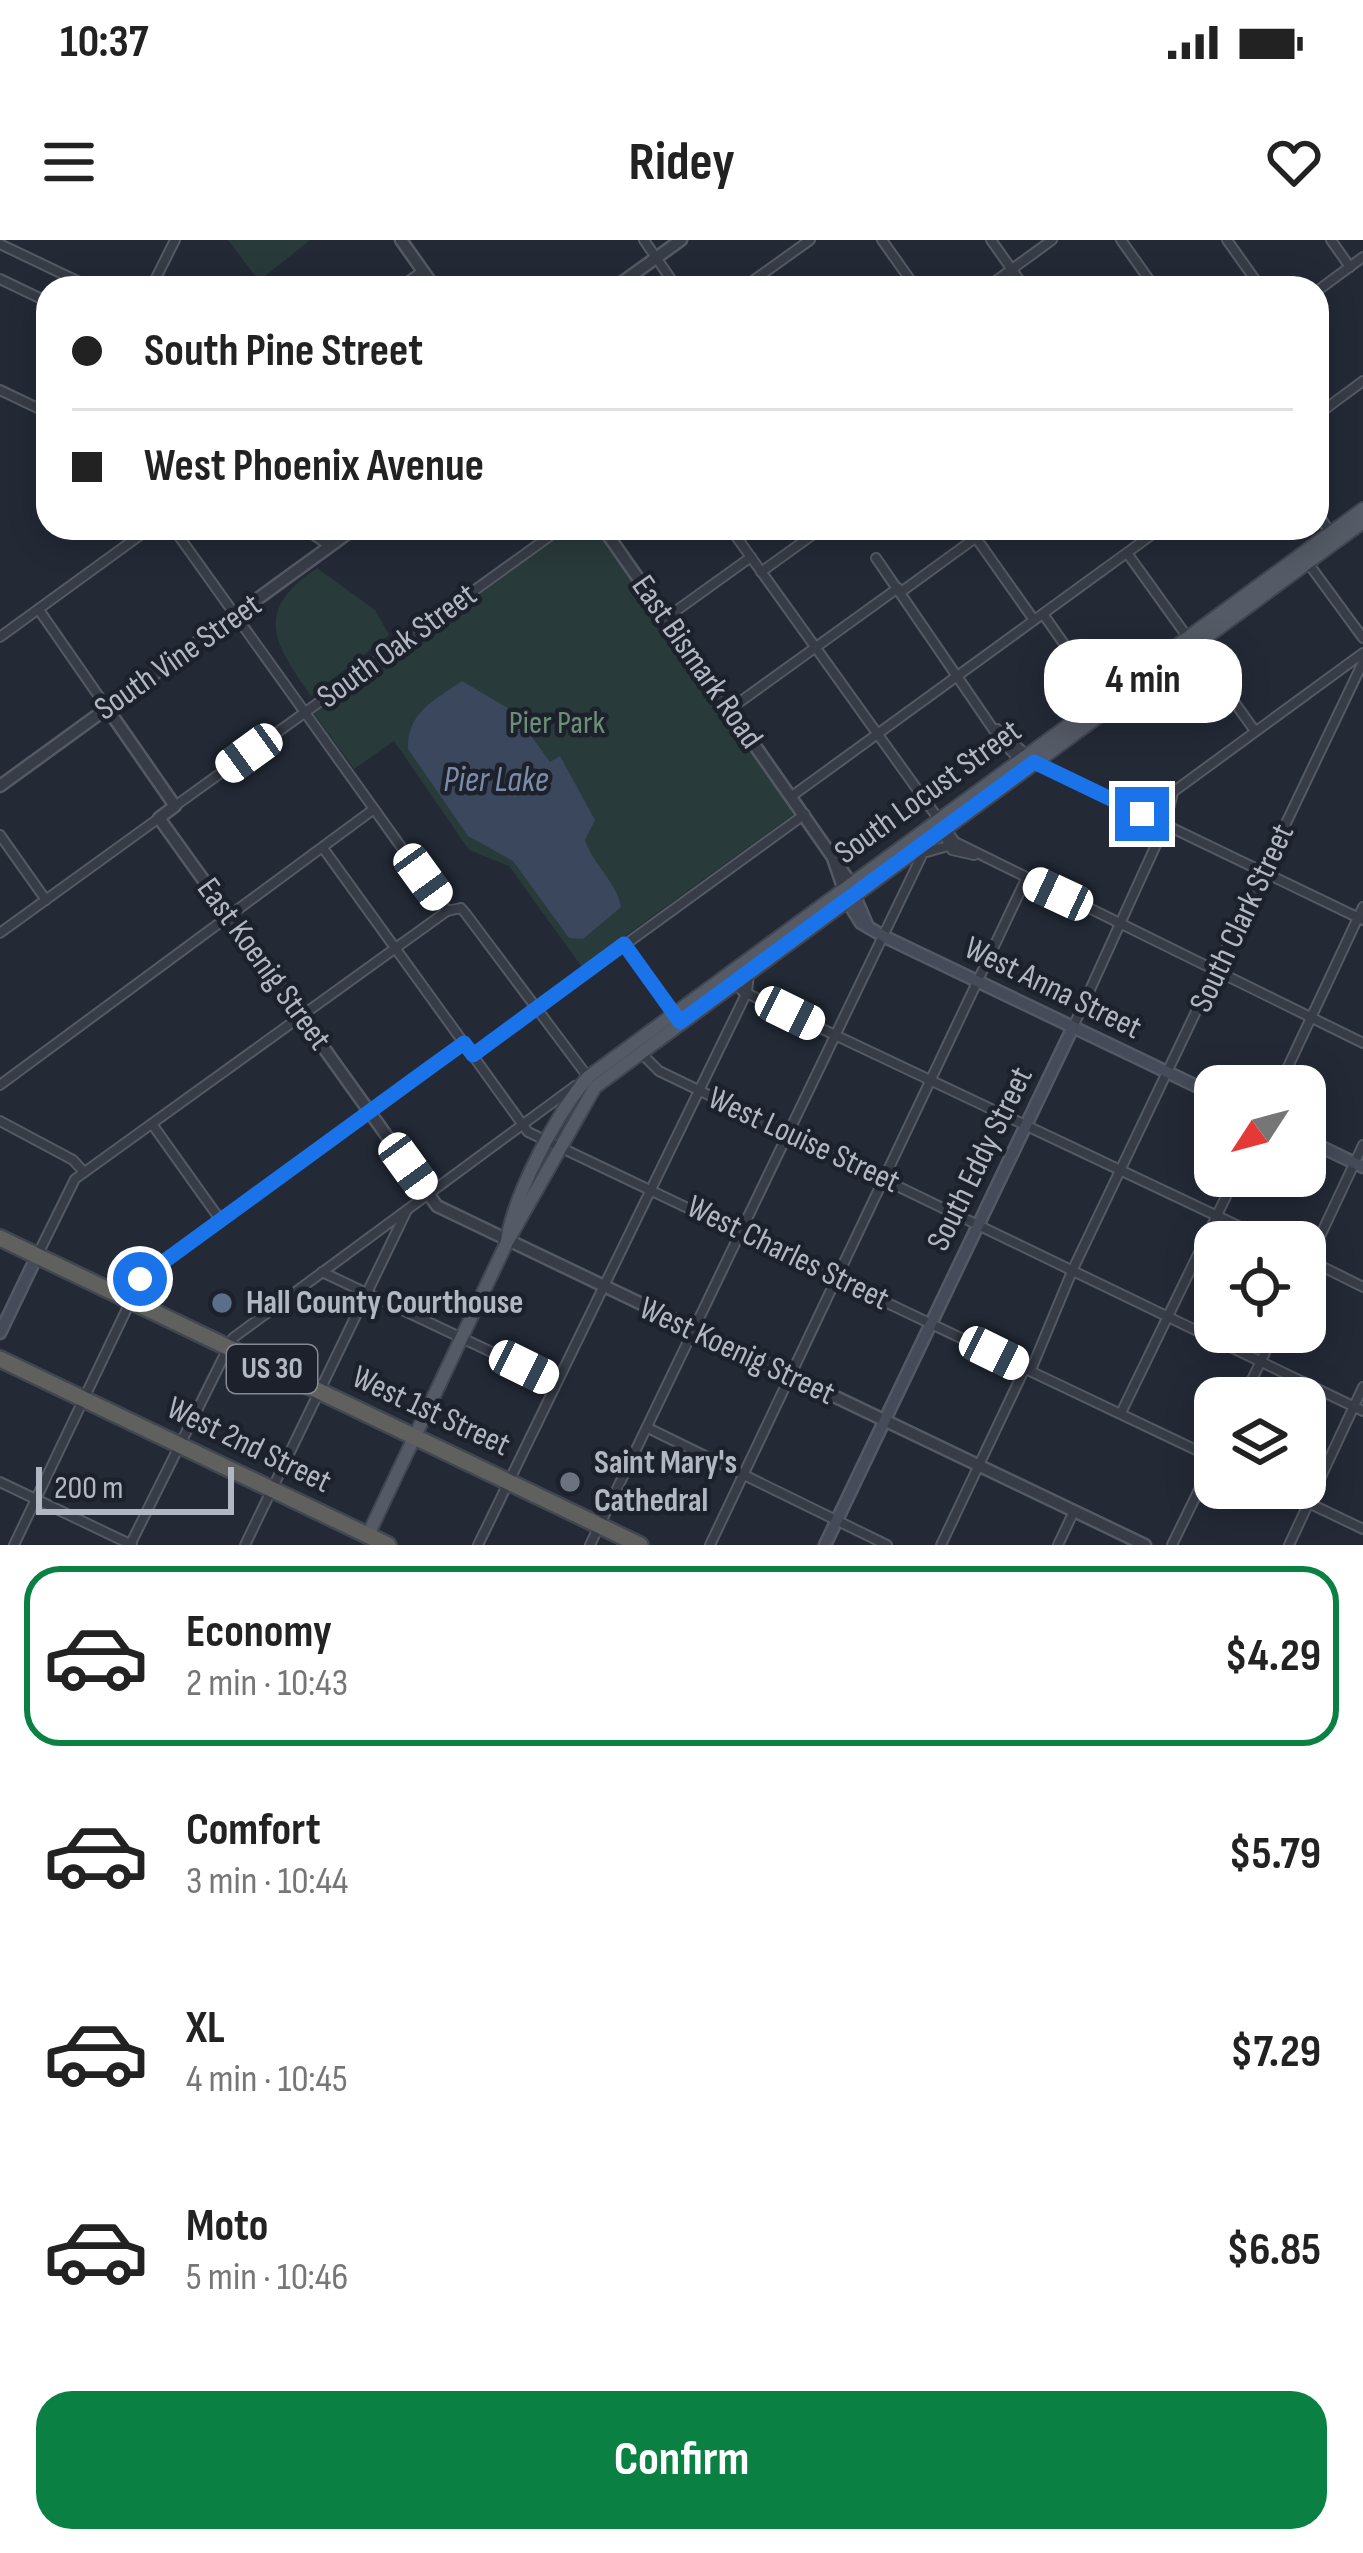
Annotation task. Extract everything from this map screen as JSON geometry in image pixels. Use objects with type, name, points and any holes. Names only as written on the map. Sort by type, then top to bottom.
[{"type":"highway","name":"US 30","points":[[0,1238],[130,1300]]},
{"type":"highway","name":"West 1st Street","points":[[130,1300],[640,1545]]},
{"type":"highway","name":"West 2nd Street","points":[[0,1359],[365,1540],[388,1545]]},
{"type":"main road","name":"South Locust Street","points":[[1331,533],[1363,509]]},
{"type":"main road","name":"South Locust Street","points":[[555,1144],[588,1077],[1363,522]]},
{"type":"main road","name":"South Locust Street","points":[[1026,759],[1102,698],[1191,641],[1322,540]]},
{"type":"main road","name":"South Locust Street","points":[[555,1144],[588,1095],[676,1017],[750,971],[848,891]]},
{"type":"main road","name":"West Anna Street","points":[[848,891],[868,927],[885,938],[1194,1085]]},
{"type":"main road","name":"South Eddy Street","points":[[825,1545],[1073,1028]]},
{"type":"main road","points":[[365,1540],[555,1144]]},
{"type":"main road","points":[[1326,1149],[1359,1165]]},
{"type":"main road","points":[[0,1333],[37,1256]]},
{"type":"street","points":[[157,276],[175,240]]},
{"type":"street","points":[[401,240],[427,276]]},
{"type":"street","points":[[644,240],[669,276]]},
{"type":"street","points":[[631,276],[681,240]]},
{"type":"street","points":[[760,276],[810,240]]},
{"type":"street","points":[[882,240],[908,276]]},
{"type":"street","points":[[991,240],[1017,276]]},
{"type":"street","points":[[1002,276],[1052,240]]},
{"type":"street","points":[[1121,240],[1146,276]]},
{"type":"street","points":[[1227,240],[1252,276]]},
{"type":"street","points":[[1331,240],[1350,267]]},
{"type":"street","points":[[0,244],[67,276]]},
{"type":"street","points":[[1329,282],[1363,257]]},
{"type":"street","points":[[416,276],[423,271]]},
{"type":"street","points":[[0,279],[36,296]]},
{"type":"street","points":[[1329,406],[1363,381]]},
{"type":"street","points":[[0,390],[36,407]]},
{"type":"street","points":[[0,638],[134,540]]},
{"type":"street","points":[[181,540],[447,911]]},
{"type":"street","points":[[321,540],[330,546]]},
{"type":"street","name":"South Vine Street","points":[[0,785],[338,540]]},
{"type":"street","name":"South Oak Street","points":[[0,933],[544,540]]},
{"type":"street","name":"East Bismark Road","points":[[611,540],[833,855],[848,891]]},
{"type":"street","points":[[739,540],[938,825],[948,846],[965,856],[974,855]]},
{"type":"street","points":[[761,572],[805,540]]},
{"type":"street","points":[[730,709],[813,646],[973,540]]},
{"type":"street","points":[[978,540],[1102,698]]},
{"type":"street","points":[[792,796],[1145,540]]},
{"type":"street","points":[[1127,553],[1255,731]]},
{"type":"street","points":[[666,618],[751,557]]},
{"type":"street","points":[[876,558],[997,729],[1026,759],[1360,919]]},
{"type":"street","points":[[1307,562],[1363,638]]},
{"type":"street","points":[[39,610],[176,806]]},
{"type":"street","points":[[1142,814],[1363,652]]},
{"type":"street","name":"South Clark Street","points":[[941,1545],[1363,662]]},
{"type":"street","name":"South Eddy Street","points":[[1073,1028],[1165,825],[1173,792]]},
{"type":"street","points":[[0,1085],[374,808]]},
{"type":"street","points":[[473,1055],[805,814]]},
{"type":"street","name":"East Koenig Street","points":[[159,818],[369,1110]]},
{"type":"street","points":[[938,825],[974,855],[1363,1043]]},
{"type":"street","points":[[0,835],[46,900]]},
{"type":"street","points":[[590,1545],[923,853],[948,846]]},
{"type":"street","points":[[323,848],[521,1125]]},
{"type":"street","points":[[710,1545],[1026,879]]},
{"type":"street","points":[[1289,1065],[1363,907]]},
{"type":"street","points":[[0,1482],[131,1545],[226,1346],[588,1077],[461,908],[447,911],[84,1172],[69,1187],[37,1256]]},
{"type":"street","points":[[624,944],[676,1017]]},
{"type":"street","points":[[478,1545],[747,992],[750,971]]},
{"type":"street","points":[[725,989],[747,992],[1229,1221]]},
{"type":"street","points":[[14,1545],[146,1272],[464,1043]]},
{"type":"street","name":"West Louise Street","points":[[639,1051],[658,1071],[1358,1409]]},
{"type":"street","name":"West Koenig Street","points":[[369,1110],[428,1193],[454,1216],[1145,1545]]},
{"type":"street","points":[[0,1120],[73,1160],[84,1172]]},
{"type":"street","points":[[152,1124],[219,1219]]},
{"type":"street","name":"West Charles Street","points":[[521,1125],[1194,1448]]},
{"type":"street","points":[[1326,1225],[1359,1165],[1363,1145]]},
{"type":"street","points":[[1120,1413],[1226,1197]]},
{"type":"street","points":[[245,1545],[408,1208]]},
{"type":"street","points":[[1326,1271],[1363,1287]]},
{"type":"street","points":[[322,1272],[558,1377]]},
{"type":"street","points":[[1254,1377],[1265,1353]]},
{"type":"street","points":[[1326,1470],[1358,1409],[1363,1387]]},
{"type":"street","points":[[648,1428],[886,1545]]},
{"type":"street","points":[[1172,1545],[1194,1500]]},
{"type":"street","points":[[1289,1545],[1306,1509]]},
{"type":"street","points":[[1321,1509],[1363,1529]]},
{"type":"street","points":[[1058,1545],[1074,1511]]},
{"type":"green space","points":[[228,240],[310,240],[265,276],[255,276]]},
{"type":"green space","name":"Pier Park","points":[[552,540],[606,540],[798,811],[582,967],[509,866],[469,850],[394,741],[354,769],[313,712]]},
{"type":"green space","points":[[317,568],[375,610],[389,635],[311,696],[287,659],[276,628],[284,598]]},
{"type":"water","name":"Pier Lake","points":[[462,681],[514,712],[550,762],[560,756],[595,820],[585,840],[621,907],[583,939],[569,938],[513,861],[468,836],[408,749],[417,717]]},
{"type":"place","name":"Hall County Courthouse","points":[[222,1303]]},
{"type":"place","name":"Saint Mary's Cathedral","points":[[570,1482]]},
{"type":"route","points":[[140,1279],[464,1043],[473,1055],[624,944],[680,1022],[1034,762],[1142,814]]}]
